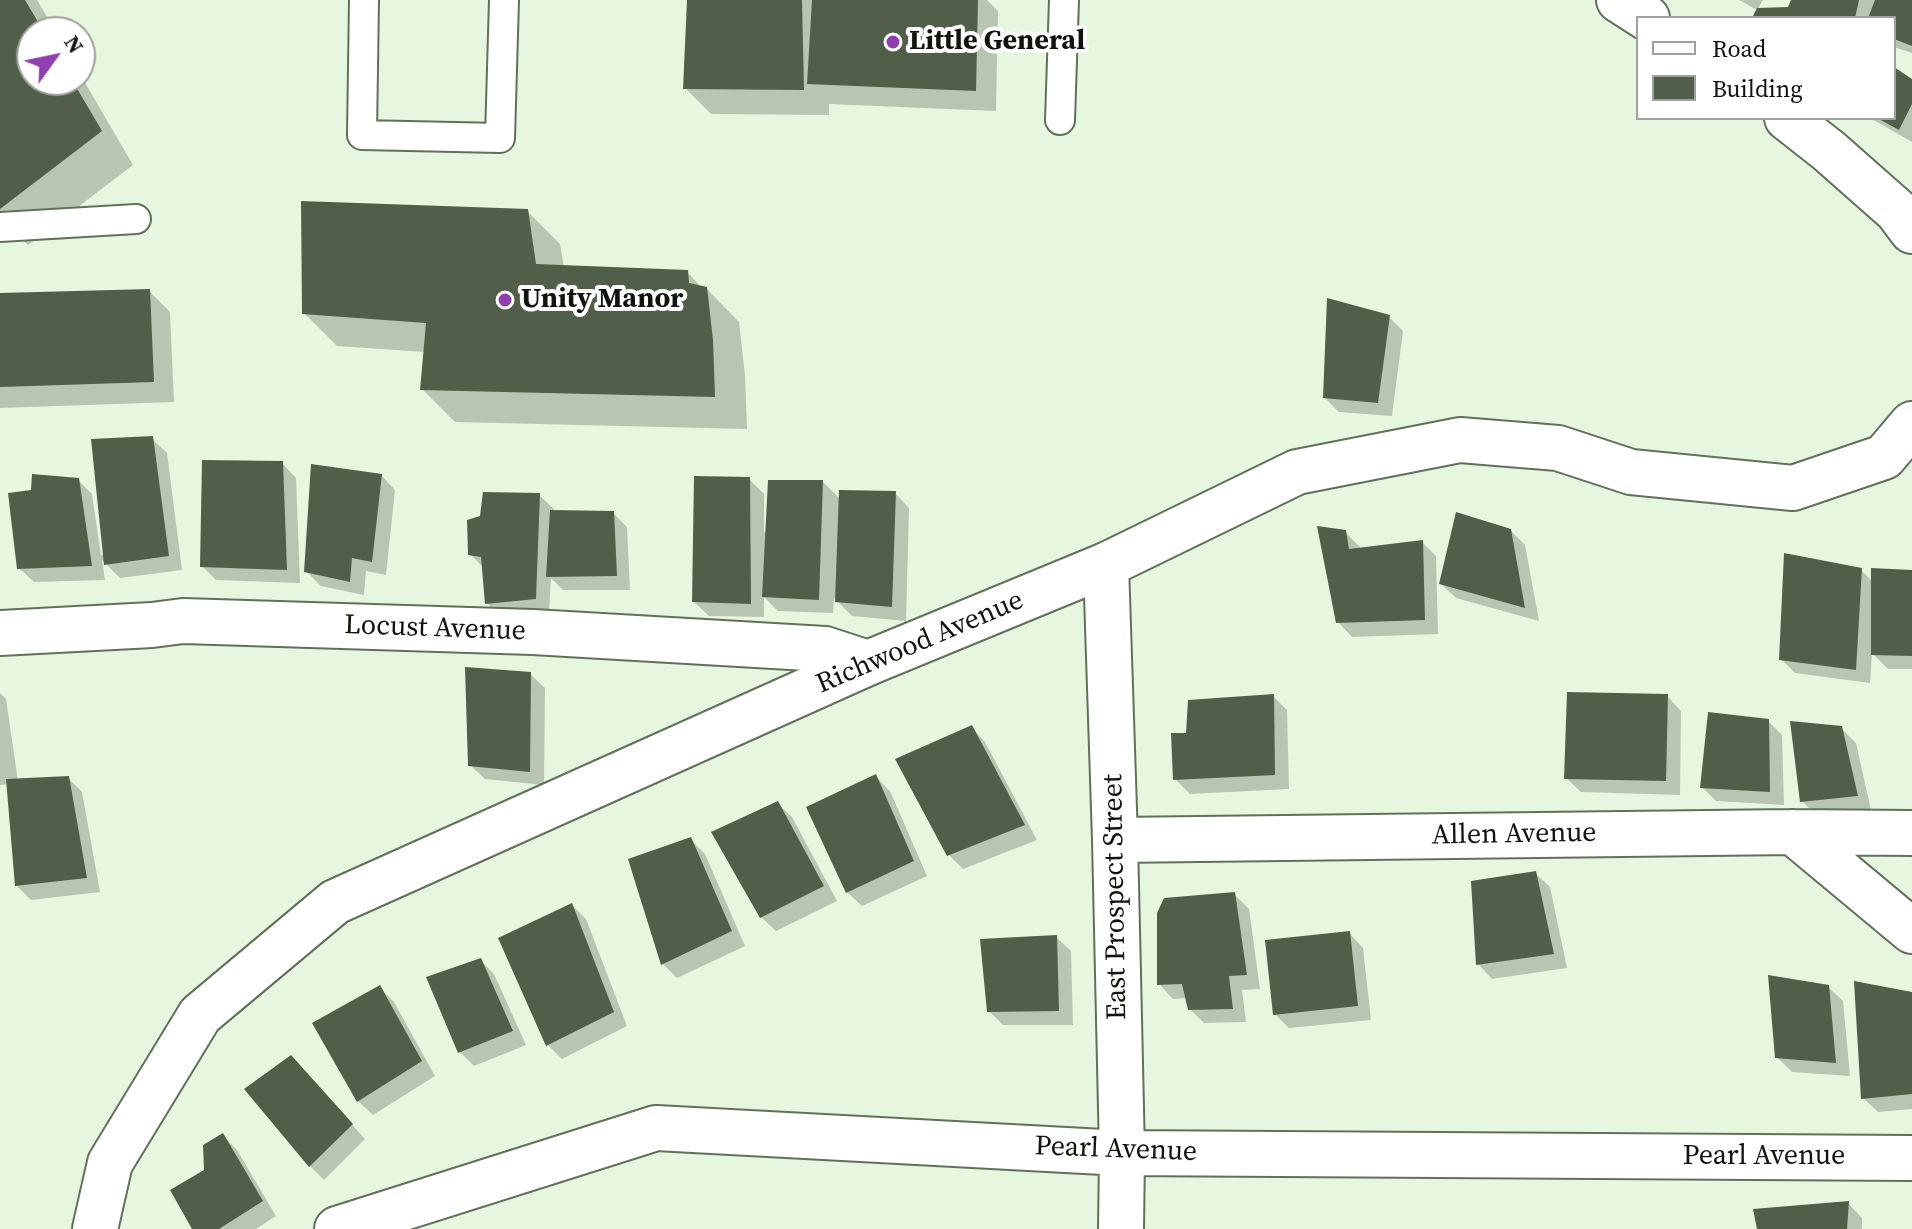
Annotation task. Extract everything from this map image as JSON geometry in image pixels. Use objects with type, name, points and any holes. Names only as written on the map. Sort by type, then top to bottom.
[{"type":"street","points":[[1619,0],[1644,16]]},
{"type":"street","points":[[1790,120],[1907,220]]},
{"type":"street","name":"Richwood Avenue","points":[[95,1229],[110,1163],[200,1015],[335,902],[868,663],[1106,565],[1297,472],[1460,440],[1558,448],[1631,472],[1793,488],[1884,457],[1910,429]]},
{"type":"street","name":"East Prospect Street","points":[[1106,565],[1115,840],[1121,1229]]},
{"type":"street","name":"Locust Avenue","points":[[0,633],[183,621],[533,632],[825,649],[868,663]]},
{"type":"street","points":[[1793,832],[1912,931]]},
{"type":"street","name":"Allen Avenue","points":[[1115,840],[1912,833]]},
{"type":"street","name":"Pearl Avenue","points":[[337,1229],[656,1128],[1122,1153],[1912,1158]]},
{"type":"lane","points":[[364,0],[362,135],[500,138],[504,0]]},
{"type":"lane","points":[[1060,120],[1064,0]]},
{"type":"lane","points":[[0,227],[136,219]]},
{"type":"building","points":[[0,0],[25,0],[34,16],[16,16],[16,96],[81,96],[102,131],[0,209]]},
{"type":"building","points":[[687,0],[802,0],[804,90],[683,89]]},
{"type":"building","name":"Little General","points":[[812,0],[978,0],[976,91],[807,84]]},
{"type":"building","points":[[1791,0],[1859,0],[1855,16],[1753,16],[1757,8],[1788,7]]},
{"type":"building","points":[[1875,0],[1912,0],[1912,46],[1896,40],[1896,16],[1869,16]]},
{"type":"building","points":[[1896,68],[1912,79],[1912,104],[1899,130],[1881,120],[1896,120]]},
{"type":"building","name":"Unity Manor","points":[[301,201],[528,209],[536,264],[688,270],[689,283],[707,287],[715,397],[420,390],[426,323],[302,314]]},
{"type":"building","points":[[150,289],[154,382],[0,387],[0,293]]},
{"type":"building","points":[[1327,298],[1390,315],[1378,403],[1323,398]]},
{"type":"building","points":[[153,436],[169,556],[104,565],[91,439]]},
{"type":"building","points":[[202,460],[283,461],[287,570],[200,567]]},
{"type":"building","points":[[311,464],[382,474],[372,562],[352,558],[350,582],[304,572]]},
{"type":"building","points":[[32,474],[79,478],[92,566],[17,569],[8,493],[31,490]]},
{"type":"building","points":[[694,476],[750,477],[751,604],[692,602]]},
{"type":"building","points":[[768,480],[823,480],[819,600],[762,597]]},
{"type":"building","points":[[839,490],[896,491],[892,607],[835,602]]},
{"type":"building","points":[[483,492],[540,493],[536,599],[485,604],[481,557],[468,555],[467,520],[480,516]]},
{"type":"building","points":[[550,510],[614,511],[617,576],[546,577]]},
{"type":"building","points":[[1456,512],[1511,529],[1525,608],[1439,584]]},
{"type":"building","points":[[1317,526],[1346,530],[1349,549],[1423,540],[1425,620],[1336,623]]},
{"type":"building","points":[[1784,553],[1862,568],[1856,670],[1779,660]]},
{"type":"building","points":[[1871,568],[1912,570],[1912,656],[1871,655]]},
{"type":"building","points":[[465,667],[531,672],[530,772],[468,766]]},
{"type":"building","points":[[1567,692],[1668,694],[1666,781],[1564,779]]},
{"type":"building","points":[[1274,694],[1275,775],[1173,780],[1171,733],[1186,733],[1188,700]]},
{"type":"building","points":[[1708,712],[1769,719],[1770,792],[1700,788]]},
{"type":"building","points":[[1790,721],[1842,726],[1858,796],[1800,802]]},
{"type":"building","points":[[972,725],[1025,825],[947,856],[895,759]]},
{"type":"building","points":[[876,774],[914,861],[846,893],[806,807]]},
{"type":"building","points":[[69,776],[87,878],[15,886],[6,779]]},
{"type":"building","points":[[778,801],[824,886],[760,918],[711,832]]},
{"type":"building","points":[[691,837],[732,931],[661,965],[628,859]]},
{"type":"building","points":[[1536,871],[1554,954],[1476,965],[1471,881]]},
{"type":"building","points":[[1235,892],[1247,975],[1229,976],[1233,1009],[1188,1010],[1182,984],[1157,985],[1157,913],[1164,898]]},
{"type":"building","points":[[572,903],[614,1012],[546,1046],[498,938]]},
{"type":"building","points":[[1350,931],[1358,1006],[1273,1015],[1265,940]]},
{"type":"building","points":[[1057,935],[1059,1011],[987,1012],[980,939]]},
{"type":"building","points":[[481,958],[513,1031],[458,1053],[426,977]]},
{"type":"building","points":[[1768,975],[1829,985],[1836,1063],[1775,1058]]},
{"type":"building","points":[[1854,981],[1912,992],[1912,1094],[1861,1099]]},
{"type":"building","points":[[380,985],[422,1061],[357,1102],[312,1023]]},
{"type":"building","points":[[291,1055],[353,1124],[309,1167],[244,1089]]},
{"type":"building","points":[[223,1133],[263,1201],[219,1229],[192,1229],[170,1190],[204,1170],[203,1145]]},
{"type":"building","points":[[1849,1201],[1847,1229],[1757,1229],[1753,1209]]},
{"type":"place","name":"Little General","points":[[893,42]]},
{"type":"place","name":"Unity Manor","points":[[505,300]]}]
